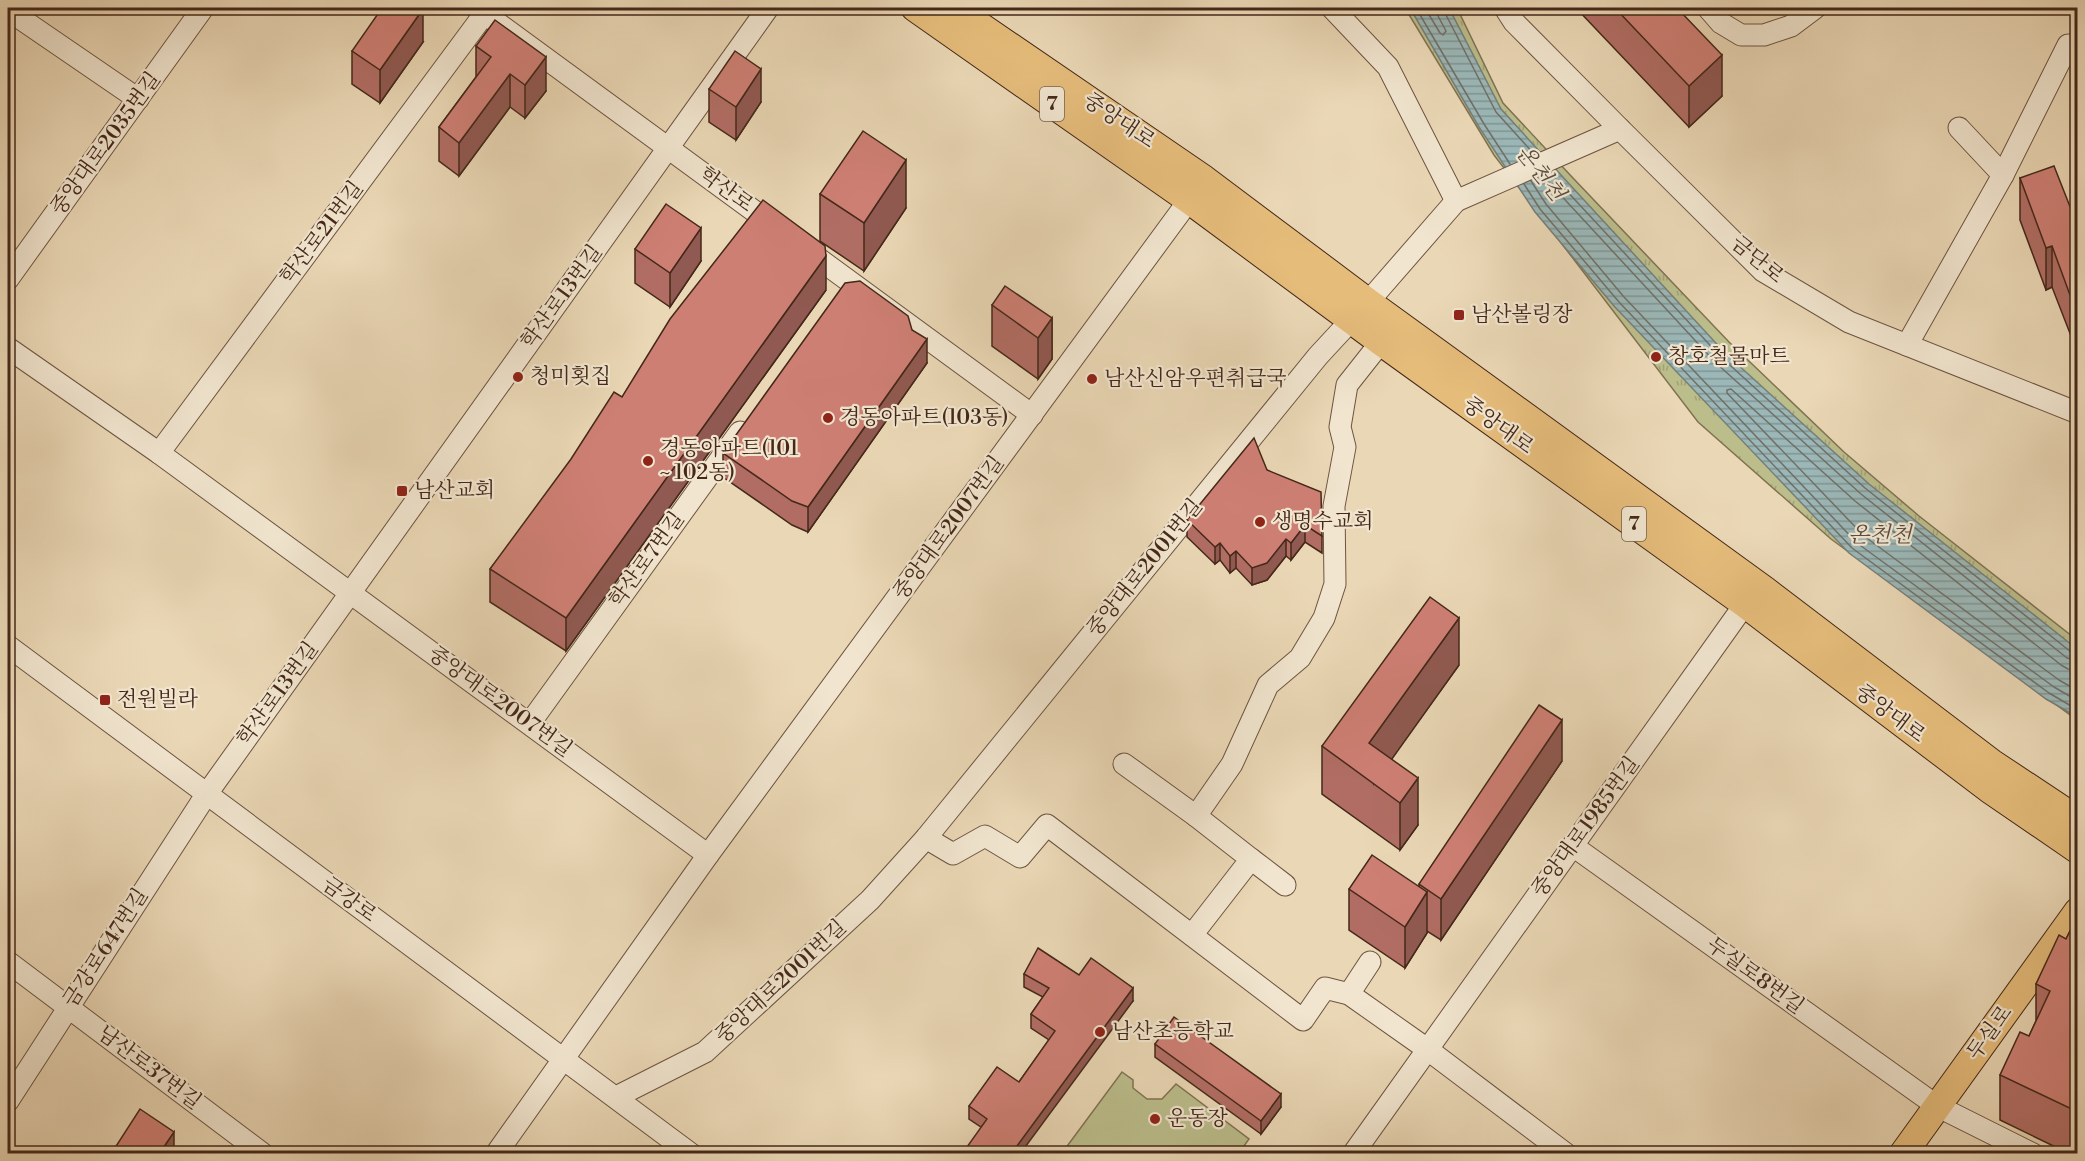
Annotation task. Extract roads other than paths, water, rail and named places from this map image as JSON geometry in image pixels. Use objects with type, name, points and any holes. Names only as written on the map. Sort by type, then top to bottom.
[{"type":"main road","name":"중앙대로","points":[[915,8],[1196,190]]},
{"type":"main road","name":"중앙대로","points":[[954,8],[1360,311],[1766,591],[1992,764],[2078,820]]},
{"type":"main road","name":"중앙대로","points":[[1360,311],[1381,342],[1745,604],[1989,789],[2078,850]]},
{"type":"main road","name":"두실로","points":[[1903,1154],[2078,912]]},
{"type":"street","name":"중앙대로2035번길","points":[[8,279],[203,8]]},
{"type":"street","points":[[669,148],[768,8]]},
{"type":"street","points":[[1332,8],[1388,67],[1456,201]]},
{"type":"street","name":"금단로","points":[[1505,8],[1514,21],[1763,271],[1849,322],[2078,412]]},
{"type":"street","points":[[1708,8],[1721,23],[1742,35],[1764,35],[1791,26],[1815,8]]},
{"type":"street","points":[[8,10],[138,99]]},
{"type":"street","name":"학산로","points":[[481,10],[1032,415]]},
{"type":"street","name":"학산로21번길","points":[[159,453],[481,10]]},
{"type":"street","points":[[1907,345],[2003,175],[2068,45]]},
{"type":"street","points":[[1959,128],[2003,175]]},
{"type":"street","points":[[1360,311],[1456,201],[1620,129]]},
{"type":"street","name":"학산로13번길","points":[[206,795],[669,148]]},
{"type":"street","name":"중앙대로2007번길","points":[[496,1154],[708,855],[1196,190]]},
{"type":"street","points":[[835,300],[849,280]]},
{"type":"street","name":"중앙대로2001번길","points":[[616,1097],[705,1052],[870,900],[926,838],[1318,356],[1360,311]]},
{"type":"street","points":[[1196,816],[1232,764],[1268,685],[1300,658],[1324,618],[1335,584],[1334,507],[1344,447],[1340,427],[1347,385],[1381,342]]},
{"type":"street","points":[[8,348],[159,453],[350,593]]},
{"type":"street","name":"학산로7번길","points":[[530,723],[752,415]]},
{"type":"street","name":"중앙대로2007번길","points":[[350,593],[708,855]]},
{"type":"street","name":"중앙대로1985번길","points":[[1353,1154],[1745,604]]},
{"type":"street","name":"금강로","points":[[8,646],[691,1154]]},
{"type":"street","points":[[1124,764],[1285,885]]},
{"type":"street","name":"금강로647번길","points":[[8,1101],[206,795]]},
{"type":"street","points":[[926,838],[953,854],[985,836],[1020,857],[1047,825],[1303,1020],[1325,988],[1349,994],[1427,1049],[1566,1154]]},
{"type":"street","name":"두실로8번길","points":[[1573,846],[1937,1106],[2033,1154]]},
{"type":"street","points":[[1192,935],[1251,859]]},
{"type":"street","name":"남산로37번길","points":[[8,962],[263,1154]]},
{"type":"street","points":[[1349,994],[1370,962]]},
{"type":"water","name":"온천천","points":[[1410,8],[1449,8],[1501,109],[1725,353],[1869,484],[2077,649],[2077,717],[2046,699],[1849,553],[1614,306],[1535,212],[1479,127]]},
{"type":"place","name":"남산볼링장","points":[[1459,315]]},
{"type":"place","name":"창호철물마트","points":[[1656,357]]},
{"type":"place","name":"청미횟집","points":[[518,377]]},
{"type":"place","name":"남산신암우편취급국","points":[[1092,379]]},
{"type":"place","name":"경동아파트(103동)","points":[[828,418]]},
{"type":"place","name":"경동아파트(101 ~ 102동)","points":[[648,461]]},
{"type":"place","name":"남산교회","points":[[402,491]]},
{"type":"place","name":"생명수교회","points":[[1260,522]]},
{"type":"place","name":"전원빌라","points":[[105,700]]},
{"type":"place","name":"남산초등학교","points":[[1100,1032]]},
{"type":"place","name":"운동장","points":[[1155,1119]]}]
